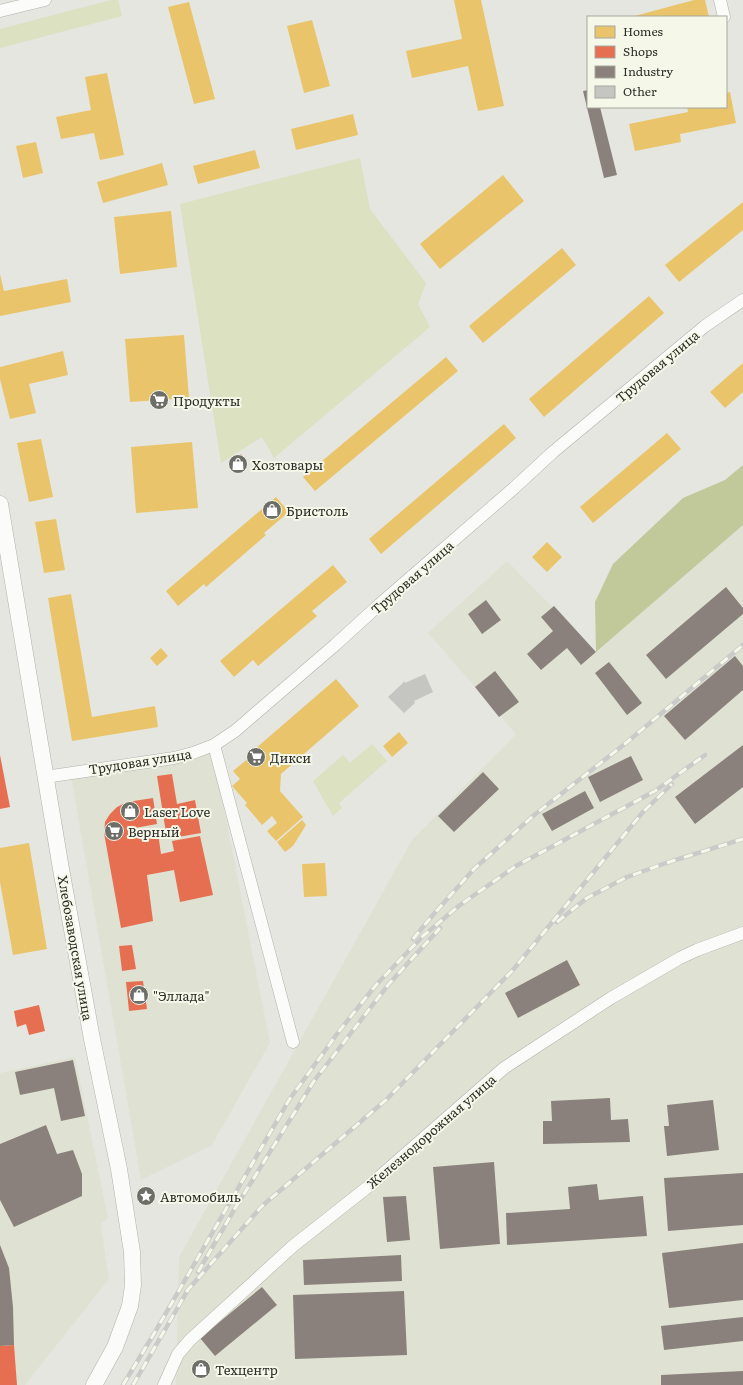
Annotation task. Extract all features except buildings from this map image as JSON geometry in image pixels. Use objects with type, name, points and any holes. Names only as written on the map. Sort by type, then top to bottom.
[{"type":"main road","name":"Хлебозаводская улица","points":[[0,504],[92,1039],[119,1169],[132,1252],[133,1285],[127,1316],[112,1353],[94,1385]]},
{"type":"street","points":[[0,11],[30,2],[45,0]]},
{"type":"street","points":[[720,0],[724,16]]},
{"type":"street","name":"Трудовая улица","points":[[46,777],[174,758],[202,751],[235,732],[560,447],[705,326],[743,300]]},
{"type":"street","points":[[214,745],[293,1042]]},
{"type":"street","name":"Железнодорожная улица","points":[[164,1385],[178,1354],[190,1340],[293,1246],[369,1186],[504,1068],[611,998],[680,958],[704,947],[743,933]]},
{"type":"shaded area","points":[[743,525],[743,1385],[176,1385],[179,1257],[412,840],[516,734],[428,633],[507,561],[596,652]]},
{"type":"shaded area","points":[[213,752],[270,1043],[212,1145],[141,1180],[71,776]]},
{"type":"shaded area","points":[[75,1057],[108,1218],[101,1224],[109,1279],[25,1385],[0,1385],[0,1073]]},
{"type":"green space","points":[[111,0],[118,0],[122,16],[0,48],[0,29]]},
{"type":"green space","points":[[360,158],[370,209],[426,283],[418,304],[430,327],[274,458],[262,437],[221,463],[180,204]]},
{"type":"green space","points":[[743,465],[743,525],[596,652],[595,602],[613,564],[683,498],[725,480]]},
{"type":"green space","points":[[372,744],[387,761],[339,803],[342,808],[333,816],[313,781],[343,755],[350,763]]},
{"type":"railway","points":[[413,939],[474,869],[533,816],[626,743],[743,645]]},
{"type":"railway","points":[[123,1385],[289,1100],[340,1030],[376,985],[423,936],[460,905],[516,866],[655,791],[705,755]]},
{"type":"railway","points":[[186,1292],[262,1206],[386,1100],[512,971],[643,812],[672,784]]},
{"type":"railway","points":[[557,922],[587,898],[627,877],[743,839]]},
{"type":"railway","points":[[198,1272],[234,1210],[314,1081],[388,985],[440,928]]},
{"type":"railway","points":[[133,1385],[189,1288]]},
{"type":"place","name":"Продукты","points":[[159,400]]},
{"type":"place","name":"Хозтовары","points":[[238,464]]},
{"type":"place","name":"Бристоль","points":[[272,510]]},
{"type":"place","name":"Дикси","points":[[256,757]]},
{"type":"place","name":"Laser Love","points":[[130,811]]},
{"type":"place","name":"Верный","points":[[114,831]]},
{"type":"place","name":"\"Эллада\"","points":[[139,995]]},
{"type":"place","name":"Автомобиль","points":[[146,1196]]},
{"type":"place","name":"Техцентр","points":[[201,1369]]}]
